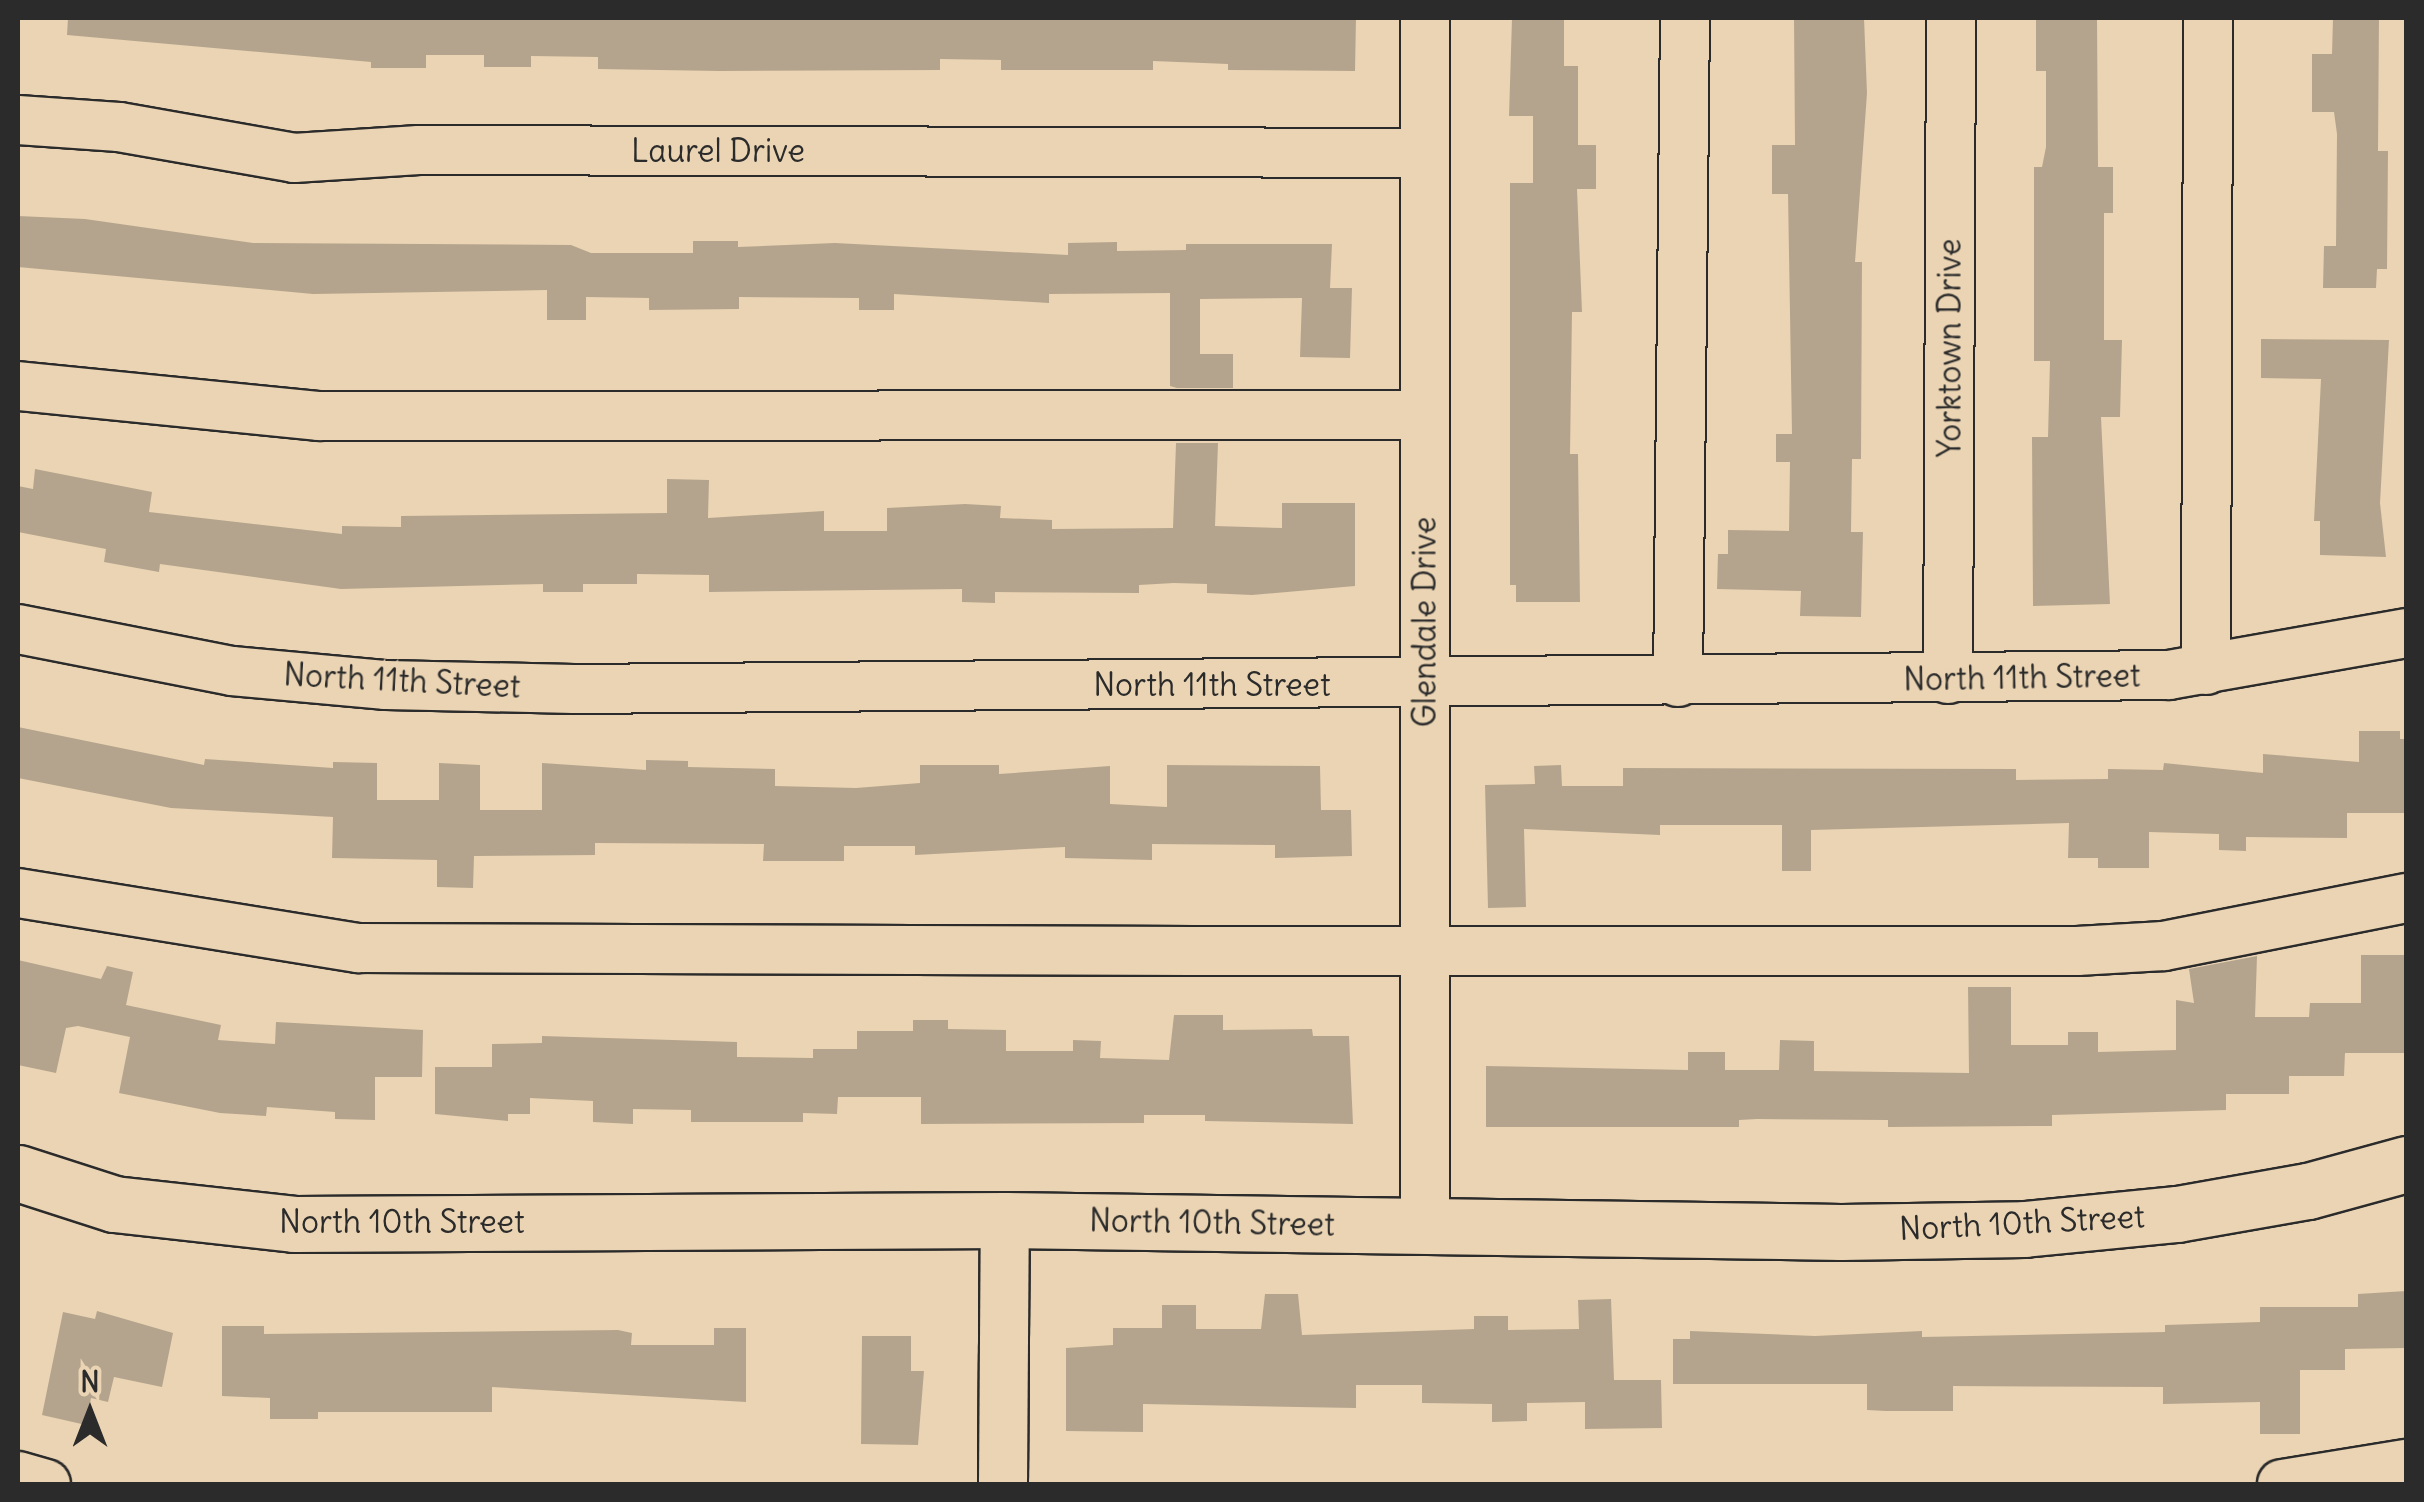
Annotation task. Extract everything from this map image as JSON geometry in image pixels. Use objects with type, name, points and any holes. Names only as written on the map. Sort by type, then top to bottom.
[{"type":"main road","name":"North 10th Street","points":[[18,1173],[114,1204],[294,1224],[1005,1220],[2024,1229],[2178,1214],[2308,1191],[2406,1164]]},
{"type":"street","name":"Glendale Drive","points":[[1424,1226],[1425,18]]},
{"type":"street","points":[[1678,682],[1685,18]]},
{"type":"street","name":"Yorktown Drive","points":[[1948,679],[1950,18]]},
{"type":"street","points":[[2206,670],[2208,18]]},
{"type":"street","name":"Laurel Drive","points":[[18,120],[118,128],[294,158],[419,150],[1422,153]]},
{"type":"street","points":[[18,386],[319,416],[1424,415]]},
{"type":"street","name":"North 11th Street","points":[[18,630],[232,671],[386,684],[1425,684],[1948,679],[2206,670],[2406,633]]},
{"type":"street","points":[[18,894],[360,948],[2112,949],[2264,930],[2406,898]]},
{"type":"street","points":[[1003,1484],[1005,1220]]},
{"type":"street","points":[[2282,1484],[2406,1464]]},
{"type":"street","points":[[18,1476],[46,1484]]},
{"type":"building","points":[[68,18],[1356,18],[1355,71],[1228,70],[1228,64],[1153,61],[1153,70],[1001,70],[1001,60],[940,59],[940,70],[598,69],[598,57],[531,56],[531,67],[484,67],[484,55],[426,55],[426,68],[371,68],[371,62],[67,35]]},
{"type":"building","points":[[1512,18],[1564,18],[1564,66],[1578,66],[1578,145],[1596,145],[1596,189],[1577,189],[1582,312],[1572,312],[1570,454],[1578,454],[1580,602],[1516,602],[1516,585],[1510,585],[1510,183],[1533,183],[1533,116],[1509,116]]},
{"type":"building","points":[[1794,18],[1864,18],[1867,93],[1855,262],[1862,262],[1861,459],[1852,459],[1851,532],[1863,532],[1861,617],[1800,616],[1801,591],[1717,589],[1718,554],[1728,554],[1728,530],[1789,531],[1790,462],[1776,462],[1776,434],[1792,434],[1788,194],[1772,194],[1772,145],[1795,145]]},
{"type":"building","points":[[2036,18],[2097,18],[2098,167],[2113,167],[2113,213],[2104,213],[2104,340],[2122,340],[2120,417],[2101,417],[2110,604],[2033,606],[2032,437],[2048,437],[2050,361],[2034,361],[2034,167],[2042,167],[2046,147],[2046,71],[2036,71]]},
{"type":"building","points":[[2333,18],[2379,18],[2378,151],[2388,151],[2387,269],[2377,269],[2376,288],[2323,288],[2324,246],[2336,246],[2337,134],[2334,112],[2312,112],[2312,54],[2332,54]]},
{"type":"building","points":[[18,216],[85,219],[253,243],[571,245],[591,253],[693,253],[693,241],[738,241],[738,247],[835,243],[1068,255],[1068,243],[1117,242],[1117,251],[1186,250],[1186,244],[1332,244],[1330,288],[1352,288],[1350,358],[1300,357],[1302,298],[1200,299],[1200,354],[1233,354],[1233,388],[1177,388],[1170,386],[1170,293],[1049,294],[1049,303],[894,294],[894,310],[859,310],[859,298],[739,297],[739,309],[649,310],[649,298],[586,297],[586,320],[547,320],[547,290],[313,294],[18,267]]},
{"type":"building","points":[[2261,339],[2389,340],[2380,503],[2386,557],[2320,555],[2320,521],[2314,521],[2321,379],[2261,378]]},
{"type":"building","points":[[1176,443],[1218,443],[1215,526],[1282,528],[1282,503],[1355,503],[1355,586],[1252,595],[1207,593],[1207,584],[1174,583],[1139,585],[1139,593],[995,592],[995,603],[962,602],[962,589],[709,592],[709,575],[637,574],[637,584],[583,584],[583,592],[543,592],[543,584],[341,589],[160,564],[159,572],[104,562],[106,549],[18,532],[18,486],[33,489],[35,469],[152,492],[149,512],[342,534],[342,526],[401,527],[401,516],[667,513],[667,479],[709,480],[708,518],[824,511],[824,531],[887,531],[887,508],[965,504],[1001,506],[1000,518],[1052,520],[1052,529],[1173,528]]},
{"type":"building","points":[[18,727],[204,765],[205,759],[333,768],[333,762],[377,763],[377,800],[439,800],[439,763],[480,765],[480,810],[542,810],[542,763],[646,770],[646,760],[688,761],[688,767],[775,769],[775,786],[856,788],[920,783],[920,765],[999,765],[999,774],[1110,766],[1110,804],[1167,807],[1167,765],[1320,766],[1321,810],[1351,810],[1352,856],[1275,858],[1275,845],[1152,844],[1152,860],[1065,858],[1065,847],[915,855],[915,846],[844,846],[844,861],[763,861],[764,844],[595,843],[595,855],[474,856],[473,888],[437,887],[437,860],[332,858],[333,817],[171,808],[18,778]]},
{"type":"building","points":[[2359,731],[2400,731],[2400,739],[2406,739],[2406,813],[2347,813],[2347,838],[2246,837],[2246,851],[2219,850],[2219,834],[2149,832],[2149,868],[2098,868],[2098,858],[2068,858],[2069,823],[1811,830],[1811,871],[1782,871],[1782,825],[1660,825],[1660,835],[1524,829],[1526,907],[1488,908],[1485,785],[1535,784],[1534,766],[1561,765],[1562,786],[1623,786],[1623,768],[2016,769],[2016,780],[2108,779],[2108,769],[2163,770],[2164,763],[2263,773],[2263,754],[2359,762]]},
{"type":"building","points":[[2361,955],[2406,955],[2406,1053],[2345,1053],[2344,1076],[2289,1076],[2289,1094],[2226,1094],[2226,1110],[2052,1115],[2052,1126],[1888,1127],[1888,1120],[1757,1119],[1739,1120],[1739,1127],[1486,1127],[1486,1066],[1688,1070],[1688,1052],[1725,1052],[1725,1070],[1779,1070],[1780,1040],[1814,1041],[1814,1071],[1969,1073],[1968,987],[2011,987],[2011,1045],[2068,1045],[2068,1032],[2098,1032],[2098,1052],[2176,1050],[2176,1000],[2194,1003],[2189,969],[2257,956],[2255,1017],[2309,1017],[2310,1003],[2361,1003]]},
{"type":"building","points":[[18,960],[101,979],[107,966],[133,972],[126,1005],[221,1025],[218,1040],[275,1044],[276,1022],[423,1030],[422,1077],[375,1077],[375,1120],[335,1119],[335,1112],[267,1107],[266,1116],[220,1113],[119,1093],[130,1037],[78,1026],[66,1028],[56,1073],[18,1065]]},
{"type":"building","points":[[1174,1015],[1223,1015],[1223,1030],[1312,1029],[1313,1036],[1349,1036],[1353,1124],[1205,1121],[1205,1115],[1144,1115],[1144,1123],[921,1124],[921,1097],[838,1097],[837,1114],[803,1113],[803,1122],[691,1122],[691,1110],[633,1109],[633,1124],[593,1122],[593,1101],[530,1098],[530,1114],[508,1114],[508,1121],[435,1114],[435,1067],[492,1067],[492,1044],[542,1043],[542,1036],[737,1042],[737,1057],[813,1058],[813,1049],[857,1049],[857,1031],[913,1031],[913,1020],[948,1020],[948,1029],[1006,1030],[1006,1051],[1073,1051],[1073,1040],[1101,1041],[1100,1058],[1169,1060]]},
{"type":"building","points":[[2406,1291],[2406,1348],[2345,1349],[2345,1370],[2300,1370],[2300,1434],[2260,1434],[2260,1402],[2163,1404],[2163,1387],[1953,1386],[1953,1411],[1886,1411],[1867,1410],[1867,1384],[1673,1384],[1673,1339],[1690,1339],[1690,1331],[1815,1336],[1922,1331],[1922,1337],[2165,1332],[2165,1325],[2260,1322],[2260,1307],[2358,1307],[2358,1294]]},
{"type":"building","points":[[1265,1294],[1298,1294],[1302,1335],[1474,1329],[1474,1316],[1508,1316],[1508,1330],[1579,1329],[1578,1300],[1611,1299],[1614,1380],[1661,1380],[1662,1428],[1585,1429],[1585,1402],[1527,1403],[1527,1421],[1492,1422],[1492,1404],[1422,1403],[1422,1385],[1356,1385],[1356,1408],[1143,1404],[1143,1432],[1066,1431],[1066,1348],[1113,1345],[1113,1328],[1162,1328],[1162,1305],[1196,1305],[1196,1329],[1261,1329]]},
{"type":"building","points":[[97,1311],[173,1333],[162,1387],[114,1377],[108,1402],[91,1398],[86,1425],[42,1415],[63,1312],[95,1319]]},
{"type":"building","points":[[222,1326],[264,1326],[264,1334],[618,1330],[632,1333],[631,1345],[714,1345],[714,1328],[746,1328],[746,1402],[492,1387],[492,1412],[318,1412],[318,1419],[270,1419],[270,1398],[222,1396]]},
{"type":"building","points":[[862,1336],[911,1336],[911,1371],[924,1371],[918,1445],[861,1444]]}]
